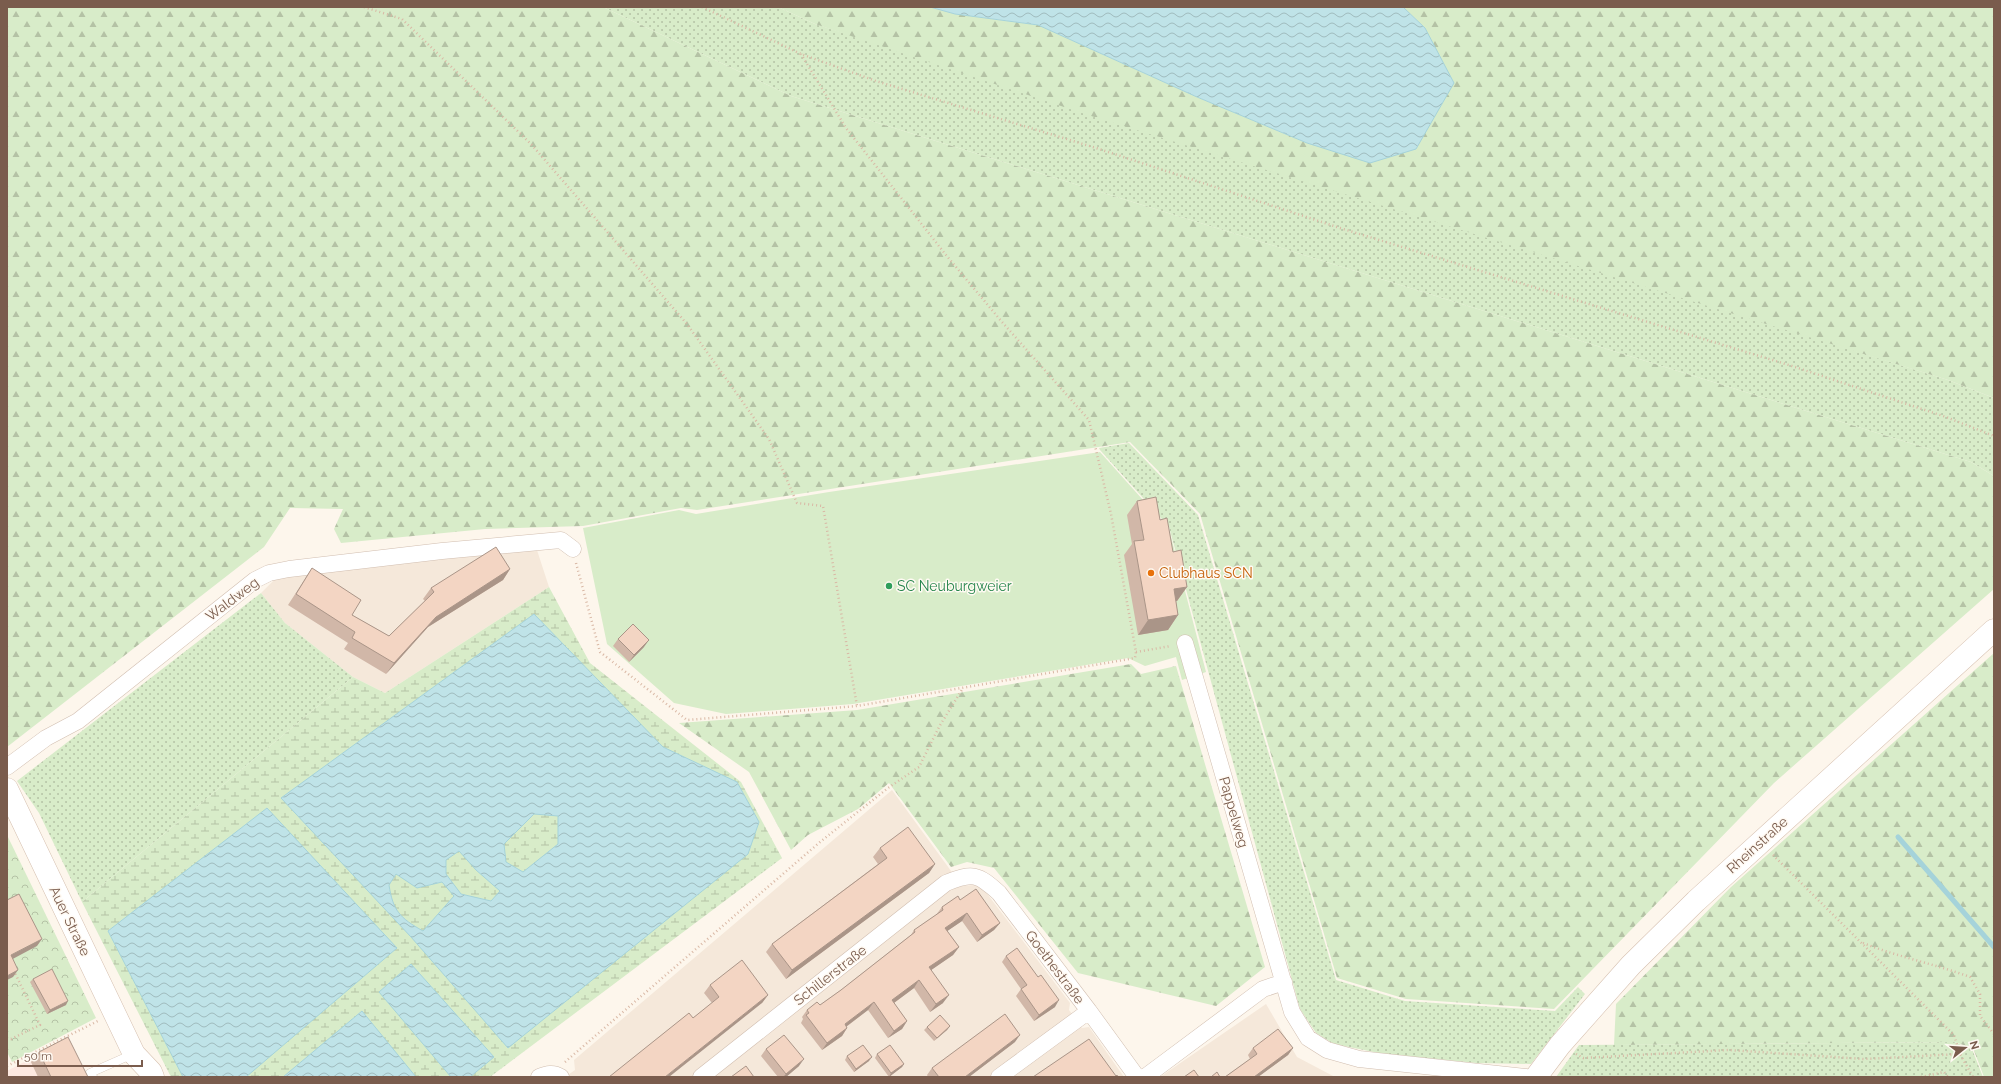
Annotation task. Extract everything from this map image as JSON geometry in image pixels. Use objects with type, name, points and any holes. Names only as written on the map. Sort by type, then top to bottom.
[{"type":"main road","name":"Rheinstraße","points":[[1536,1077],[1560,1045],[1631,965],[1696,901],[1994,630]]},
{"type":"main road","name":"Auer Straße","points":[[7,789],[134,1054],[154,1077]]},
{"type":"main road","name":"Auer Straße","points":[[134,1054],[134,1077]]},
{"type":"street","name":"Waldweg","points":[[7,767],[46,738],[78,720],[255,580],[269,573],[289,569],[442,551],[560,540],[573,550]]},
{"type":"street","name":"Pappelweg","points":[[1185,643],[1292,1012],[1308,1038],[1327,1050],[1359,1059],[1526,1077]]},
{"type":"street","name":"Goethestraße","points":[[962,876],[983,878],[999,893],[1089,1011],[1137,1077]]},
{"type":"street","name":"Schillerstraße","points":[[701,1077],[946,883],[962,876]]},
{"type":"street","points":[[1145,1077],[1263,989],[1284,982]]},
{"type":"street","points":[[999,1077],[1089,1011]]},
{"type":"street","points":[[539,1077],[547,1074],[558,1075]]},
{"type":"lane","points":[[92,1077],[90,1073],[134,1054]]},
{"type":"path","points":[[364,7],[402,19],[531,144],[687,324],[769,439],[797,503],[823,506],[857,706]]},
{"type":"path","points":[[702,7],[801,54],[876,81],[1089,146],[1340,228],[1792,366],[1946,417],[1994,436]]},
{"type":"path","points":[[573,550],[600,652],[687,720],[857,706],[1135,658],[1136,652],[1111,514],[1089,420],[1002,322],[846,128],[801,54]]},
{"type":"path","points":[[1136,652],[1185,643]]},
{"type":"path","points":[[558,1075],[564,1063],[820,842],[888,788],[919,767],[939,727],[963,688]]},
{"type":"path","points":[[1761,842],[1954,1035],[1960,1054],[1973,1077]]},
{"type":"path","points":[[1862,942],[1885,952],[1939,965],[1970,977],[1980,994],[1980,1016],[1994,1034]]},
{"type":"path","points":[[7,1038],[11,1039],[40,1025],[14,970]]},
{"type":"path","points":[[7,1066],[101,1019]]},
{"type":"path","points":[[1583,1058],[1730,1050],[1864,1059],[1960,1054]]},
{"type":"path","points":[[1921,1077],[1944,1072],[1948,1077]]},
{"type":"shaded area","points":[[536,547],[549,587],[385,693],[353,677],[285,623],[261,593],[274,580],[301,571]]},
{"type":"shaded area","points":[[892,790],[962,886],[974,885],[982,887],[1070,1003],[1069,1010],[1082,1028],[1089,1027],[1124,1077],[565,1077],[575,1070],[574,1060]]},
{"type":"shaded area","points":[[1266,1004],[1297,1057],[1335,1077],[1160,1077]]},
{"type":"shaded area","points":[[64,1041],[81,1077],[7,1077],[7,1071]]},
{"type":"green space","points":[[7,7],[603,7],[791,96],[1971,462],[1994,476],[1994,589],[1774,783],[1554,1009],[1406,999],[1337,978],[1200,514],[1130,442],[697,510],[681,508],[583,526],[485,529],[341,543],[334,529],[343,509],[290,508],[264,547],[7,747]]},
{"type":"green space","points":[[603,7],[778,7],[815,24],[1948,380],[1994,398],[1994,476],[1971,462],[791,96]]},
{"type":"green space","points":[[778,7],[930,7],[955,14],[1038,25],[1197,97],[1307,143],[1370,162],[1425,28],[1403,7],[1994,7],[1994,398],[1948,380],[1088,115],[815,24]]},
{"type":"green space","points":[[1129,443],[1198,515],[1336,980],[1405,1001],[1555,1011],[1578,987],[1585,994],[1531,1064],[1477,1063],[1384,1054],[1334,1044],[1316,1033],[1300,1009],[1169,527],[1099,448]]},
{"type":"green space","name":"SC Neuburgweier","points":[[1100,452],[1169,529],[1206,672],[1182,680],[1176,657],[1145,666],[1128,658],[853,704],[726,714],[674,703],[607,644],[583,528],[679,510],[696,514],[829,492]]},
{"type":"green space","points":[[549,587],[590,663],[741,782],[782,858],[490,1077],[171,1077],[82,902],[353,677],[385,693]]},
{"type":"green space","points":[[261,593],[285,623],[353,677],[82,902],[39,813],[17,781]]},
{"type":"green space","points":[[1994,653],[1994,1077],[1984,1077],[1973,1048],[1954,1042],[1614,1045],[1616,1004],[1731,887]]},
{"type":"green space","points":[[1131,664],[1141,674],[1176,666],[1265,967],[1216,1006],[1078,973],[994,868],[967,862],[951,867],[889,783],[858,809],[808,835],[791,850],[749,772],[679,723],[857,710]]},
{"type":"green space","points":[[7,835],[96,1018],[12,1062],[7,1052]]},
{"type":"green space","points":[[1954,1042],[1972,1049],[1983,1077],[1556,1077],[1579,1045]]},
{"type":"water","points":[[930,7],[1403,7],[1425,28],[1454,83],[1416,149],[1370,163],[1307,143],[1197,97],[1038,25],[955,14]]},
{"type":"water","points":[[534,614],[663,747],[737,782],[759,822],[748,854],[508,1048],[411,937],[281,798]],"holes":[[[534,814],[558,816],[558,844],[523,872],[506,862],[504,844]],[[459,851],[476,870],[500,891],[491,901],[461,894],[446,874],[446,860]],[[396,874],[417,888],[442,882],[454,896],[423,931],[403,918],[395,908],[389,885]]]},
{"type":"water","points":[[267,808],[397,948],[246,1077],[183,1077],[108,931]]},
{"type":"water","points":[[411,964],[494,1057],[470,1077],[451,1077],[379,992]]},
{"type":"water","points":[[362,1011],[416,1077],[283,1077]]},
{"type":"building","points":[[1156,497],[1160,520],[1167,518],[1173,552],[1181,550],[1187,587],[1174,589],[1178,615],[1148,620],[1134,541],[1144,540],[1137,501]]},
{"type":"building","points":[[496,547],[510,569],[436,617],[394,663],[352,638],[355,632],[296,594],[312,568],[361,600],[352,615],[389,636],[434,592],[431,588]]},
{"type":"building","points":[[633,624],[649,640],[634,655],[618,639]]},
{"type":"building","points":[[908,827],[935,864],[792,970],[772,944],[887,858],[880,848]]},
{"type":"building","points":[[976,889],[1000,923],[982,935],[967,913],[945,928],[959,947],[929,967],[949,995],[936,1004],[919,980],[892,1000],[907,1021],[894,1031],[874,1002],[845,1024],[847,1028],[827,1043],[806,1015],[809,1013],[807,1010],[817,1002],[820,1005],[841,990],[915,932],[914,930],[943,910],[942,907],[958,896],[960,900]]},
{"type":"building","points":[[19,894],[42,939],[11,955],[18,970],[7,976],[7,900]]},
{"type":"building","points":[[1017,948],[1038,977],[1041,975],[1059,1000],[1039,1015],[1021,989],[1027,985],[1006,956]]},
{"type":"building","points":[[742,960],[768,995],[665,1077],[609,1077],[689,1013],[693,1018],[719,997],[710,985]]},
{"type":"building","points":[[52,969],[68,1001],[50,1010],[33,979]]},
{"type":"building","points":[[1005,1014],[1020,1035],[965,1077],[939,1077],[932,1068]]},
{"type":"building","points":[[940,1015],[950,1026],[937,1038],[927,1027]]},
{"type":"building","points":[[1278,1029],[1293,1048],[1254,1077],[1225,1077],[1257,1054],[1253,1048]]},
{"type":"building","points":[[784,1035],[804,1059],[786,1074],[766,1049]]},
{"type":"building","points":[[68,1037],[88,1077],[51,1077],[39,1052]]},
{"type":"building","points":[[1089,1039],[1118,1077],[1033,1077]]},
{"type":"building","points":[[863,1045],[872,1057],[856,1069],[847,1056]]},
{"type":"building","points":[[890,1045],[904,1064],[891,1073],[877,1054]]},
{"type":"building","points":[[746,1066],[754,1077],[731,1077]]},
{"type":"building","points":[[1194,1070],[1199,1077],[1184,1077]]},
{"type":"building","points":[[1217,1072],[1220,1077],[1211,1077]]},
{"type":"waterway","points":[[1898,837],[1994,947]]},
{"type":"place","name":"Clubhaus SCN","points":[[1151,573]]},
{"type":"place","name":"SC Neuburgweier","points":[[889,586]]}]
